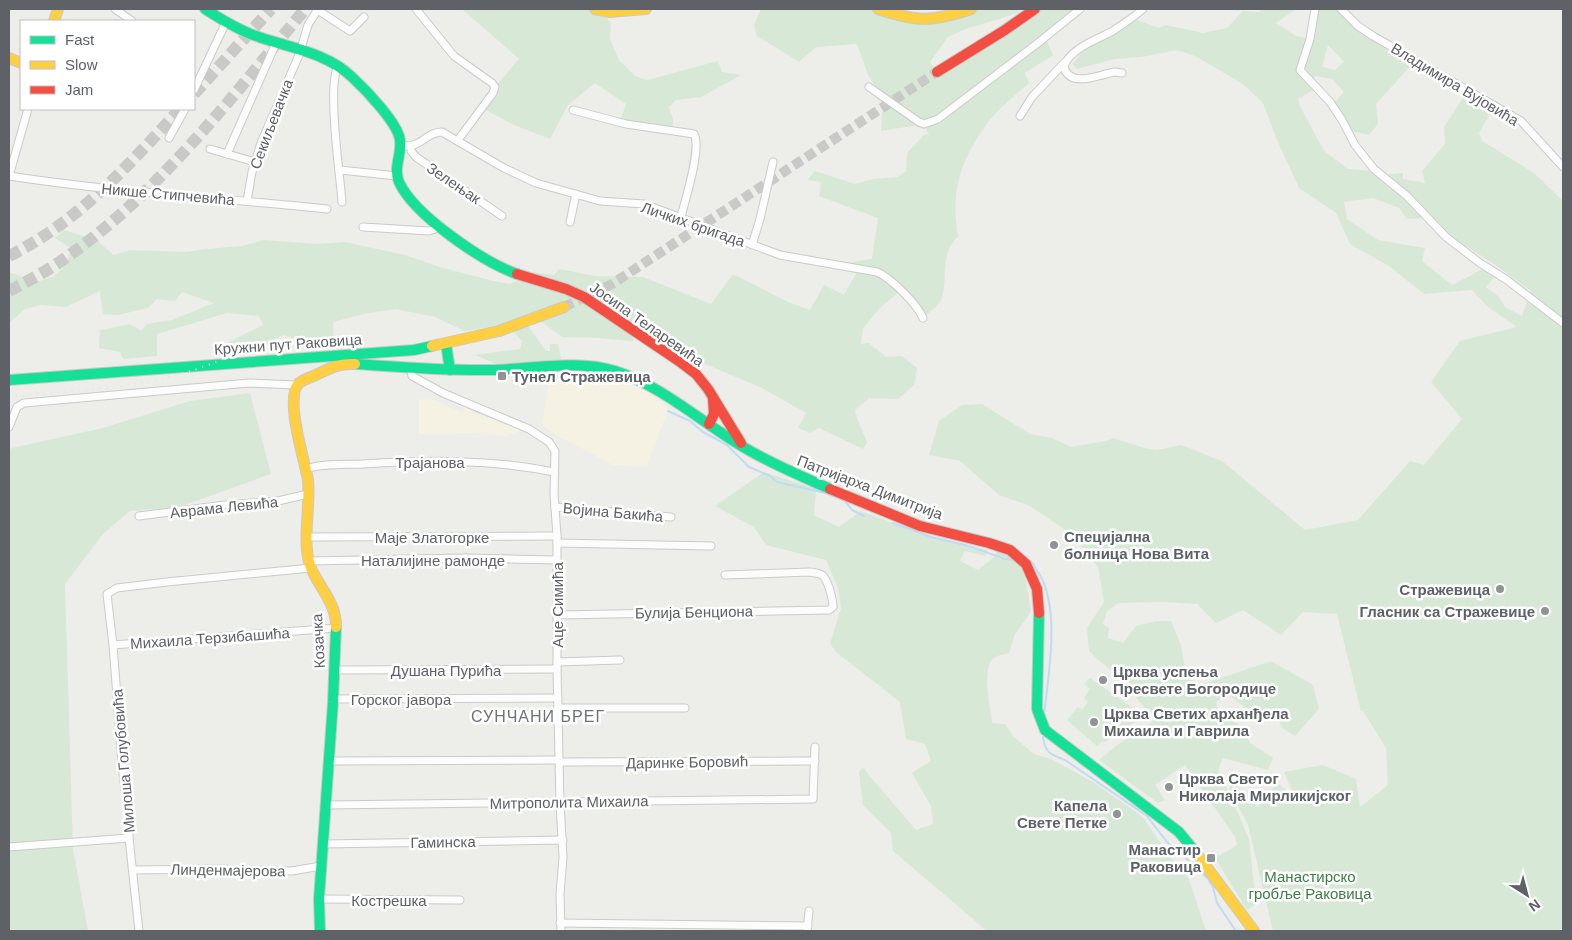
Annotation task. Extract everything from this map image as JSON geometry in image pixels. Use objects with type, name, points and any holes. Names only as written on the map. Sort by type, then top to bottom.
[{"type":"main road","points":[[205,9],[242,31],[319,56],[338,66],[352,77],[394,126],[399,136],[400,145],[396,176]]},
{"type":"main road","points":[[595,9],[616,12],[646,9]]},
{"type":"main road","points":[[878,9],[913,20],[929,21],[946,18],[971,9]]},
{"type":"main road","points":[[937,72],[1035,9]]},
{"type":"main road","name":"Јосипа Теларевића","points":[[396,176],[402,189],[412,202],[494,265],[507,272],[566,289],[603,309],[690,370],[703,382],[713,396],[744,448]]},
{"type":"main road","name":"Кружни пут Раковица","points":[[9,380],[414,350],[510,328],[564,307]]},
{"type":"main road","points":[[446,344],[450,370]]},
{"type":"main road","points":[[297,385],[340,364],[410,367]]},
{"type":"main road","name":"Патријарха Димитрија","points":[[410,367],[450,370],[491,370],[568,365],[603,368],[626,374],[646,383],[744,448],[781,468],[914,523],[1002,546],[1014,553],[1029,569],[1038,596],[1037,700],[1038,715],[1042,727],[1051,736],[1179,832],[1203,860],[1254,931]]},
{"type":"main road","name":"Козачка","points":[[297,385],[293,394],[293,408],[306,469],[308,494],[307,537],[310,565],[330,601],[336,628],[334,699],[319,899],[320,931]]},
{"type":"main road","points":[[713,396],[715,411],[710,425],[718,424],[722,411]]},
{"type":"street","points":[[115,9],[131,20]]},
{"type":"street","points":[[317,9],[350,31],[364,17]]},
{"type":"street","name":"Секиљевачка","points":[[247,201],[255,162],[266,130],[301,49],[308,24],[317,9]]},
{"type":"street","points":[[416,9],[454,56],[495,87],[493,93],[458,140]]},
{"type":"street","points":[[869,87],[920,122],[924,124],[929,123],[938,119],[1080,9]]},
{"type":"street","points":[[1020,116],[1032,96],[1065,62],[1084,46],[1134,18],[1143,9]]},
{"type":"street","points":[[1315,9],[1311,36],[1301,71],[1330,102],[1368,164],[1407,196],[1446,237],[1563,323]]},
{"type":"street","name":"Владимира Вујовића","points":[[1341,9],[1358,26],[1373,36],[1521,121],[1563,167]]},
{"type":"street","points":[[195,88],[226,22]]},
{"type":"street","points":[[227,154],[276,43]]},
{"type":"street","points":[[1065,62],[1065,70],[1072,78],[1082,79],[1115,72],[1122,73]]},
{"type":"street","points":[[338,66],[334,76],[334,88],[342,202]]},
{"type":"street","points":[[9,176],[28,110]]},
{"type":"street","points":[[169,138],[183,110]]},
{"type":"street","points":[[573,110],[626,124],[694,134],[697,150],[681,217]]},
{"type":"street","name":"Личких бригада","points":[[410,147],[439,131],[447,133],[514,174],[536,183],[600,201],[640,204],[681,217],[780,255],[880,273],[911,300],[923,318]]},
{"type":"street","points":[[400,145],[410,147]]},
{"type":"street","name":"Зелењак","points":[[410,147],[416,157],[502,216]]},
{"type":"street","points":[[210,149],[255,162]]},
{"type":"street","points":[[752,245],[773,162]]},
{"type":"street","points":[[340,170],[396,176]]},
{"type":"street","name":"Никше Стипчевића","points":[[9,176],[148,193],[327,209]]},
{"type":"street","points":[[570,222],[576,194]]},
{"type":"street","points":[[363,227],[429,231],[440,225]]},
{"type":"street","name":"Аце Симића","points":[[410,367],[412,376],[427,385],[529,429],[549,442],[555,451],[557,665],[560,802],[563,840],[560,894],[561,931]]},
{"type":"street","points":[[9,427],[14,411],[20,405],[249,383],[297,385]]},
{"type":"street","name":"Трајанова","points":[[306,469],[338,465],[445,460],[533,468],[554,472]]},
{"type":"street","name":"Аврама Левића","points":[[139,516],[224,505],[278,501],[308,494]]},
{"type":"street","name":"Војина Бакића","points":[[555,507],[671,517]]},
{"type":"street","name":"Маје Златогорке","points":[[307,537],[557,540],[711,546]]},
{"type":"street","name":"Наталијине рамонде","points":[[109,592],[117,588],[310,565],[466,558],[556,560]]},
{"type":"street","name":"Булија Бенциона","points":[[557,615],[832,609],[833,602],[826,579],[820,574],[810,572],[725,575]]},
{"type":"street","name":"Милоша Голубовића","points":[[109,592],[106,596],[113,645],[123,774],[129,818],[129,838],[134,870],[139,931]]},
{"type":"street","name":"Михаила Терзибашића","points":[[113,645],[336,628]]},
{"type":"street","name":"Душана Пурића","points":[[335,670],[557,665],[620,660]]},
{"type":"street","name":"Горског јавора","points":[[334,699],[558,698]]},
{"type":"street","points":[[558,708],[685,708]]},
{"type":"street","points":[[815,747],[815,761]]},
{"type":"street","name":"Даринке Боровић","points":[[329,761],[815,761]]},
{"type":"street","name":"Митрополита Михаила","points":[[326,805],[813,799],[815,761]]},
{"type":"street","points":[[9,847],[129,838]]},
{"type":"street","name":"Гаминска","points":[[323,844],[563,840]]},
{"type":"street","name":"Линденмајерова","points":[[134,870],[292,871],[321,866]]},
{"type":"street","name":"Кострешка","points":[[319,899],[460,900]]},
{"type":"street","points":[[560,923],[808,929],[809,911]]},
{"type":"shaded area","points":[[575,368],[591,370],[635,384],[653,394],[669,408],[647,466],[613,465],[556,435],[542,425],[549,380],[572,379]]},
{"type":"shaded area","points":[[419,399],[435,400],[463,413],[464,407],[476,414],[522,427],[518,432],[506,436],[481,433],[419,434]]},
{"type":"green space","points":[[462,9],[646,9],[599,10],[611,23],[610,39],[619,60],[635,76],[647,80],[718,61],[722,72],[741,75],[701,97],[676,100],[669,107],[673,119],[672,130],[620,122],[626,104],[595,83],[568,105],[550,139],[514,125],[482,108],[495,87],[519,59]]},
{"type":"green space","points":[[761,9],[878,9],[913,20],[971,9],[1020,9],[1018,13],[963,30],[948,37],[930,62],[937,72],[1035,9],[1079,9],[1045,37],[1053,55],[1025,73],[1029,83],[989,121],[971,148],[960,176],[957,190],[956,220],[958,237],[952,243],[947,257],[941,301],[923,318],[900,291],[880,308],[863,328],[861,344],[869,343],[886,357],[902,356],[917,368],[914,385],[898,399],[869,398],[855,410],[867,443],[863,449],[819,428],[810,433],[798,428],[806,413],[762,388],[691,358],[662,343],[644,329],[632,323],[634,341],[562,337],[532,314],[491,327],[465,331],[435,317],[396,309],[363,314],[333,322],[334,349],[324,348],[283,335],[247,355],[229,342],[263,325],[259,316],[227,313],[157,334],[157,356],[123,359],[120,352],[99,348],[100,330],[130,324],[141,331],[147,324],[172,320],[214,303],[182,292],[175,301],[157,299],[148,308],[118,315],[103,314],[100,291],[66,307],[41,305],[25,309],[9,323],[9,272],[36,282],[53,277],[66,265],[71,248],[55,238],[64,230],[96,240],[114,255],[131,250],[185,252],[242,246],[264,240],[317,244],[345,242],[405,255],[443,268],[510,284],[518,280],[522,271],[554,275],[559,269],[595,276],[643,277],[711,304],[733,274],[788,302],[810,310],[824,285],[844,295],[858,270],[850,268],[852,262],[872,259],[878,218],[819,196],[821,182],[807,180],[815,171],[855,184],[873,179],[898,177],[906,171],[907,153],[925,134],[929,135],[924,124],[881,131],[883,98],[868,75],[857,44],[816,47],[799,62],[757,36],[754,25]]},
{"type":"green space","name":"Манастирско гробље Раковица","points":[[1262,9],[1296,9],[1276,23],[1296,36],[1310,39],[1315,9],[1341,9],[1345,14],[1415,61],[1376,104],[1378,124],[1369,135],[1347,130],[1332,105],[1344,92],[1332,79],[1316,76],[1310,80],[1316,88],[1298,99],[1324,151],[1348,169],[1375,171],[1381,175],[1403,173],[1403,179],[1425,183],[1422,171],[1445,144],[1444,127],[1468,90],[1495,105],[1479,133],[1482,141],[1534,173],[1563,201],[1563,931],[1273,931],[1248,825],[1230,790],[1228,779],[1232,777],[1240,789],[1258,807],[1277,783],[1294,796],[1284,772],[1323,765],[1356,779],[1360,807],[1388,785],[1386,748],[1363,711],[1372,708],[1361,711],[1337,614],[1303,612],[1281,635],[1243,610],[1216,623],[1197,604],[1163,602],[1118,603],[1107,611],[1103,624],[1109,628],[1108,638],[1123,643],[1136,626],[1156,621],[1171,621],[1181,645],[1186,676],[1200,685],[1271,661],[1313,685],[1319,709],[1295,736],[1281,727],[1277,712],[1260,717],[1228,694],[1216,702],[1218,711],[1241,726],[1250,743],[1273,758],[1268,770],[1223,758],[1218,770],[1249,839],[1256,904],[1247,910],[1210,850],[1219,856],[1237,845],[1235,837],[1185,765],[1155,785],[1165,800],[1158,803],[1099,760],[1116,746],[1155,720],[1132,693],[1129,683],[1089,651],[1087,628],[1104,602],[1098,567],[1073,535],[1030,506],[999,495],[960,461],[929,455],[939,421],[962,405],[982,404],[1030,434],[1052,438],[1071,447],[1113,438],[1157,450],[1181,445],[1222,461],[1305,530],[1358,520],[1410,461],[1424,465],[1462,419],[1431,382],[1460,341],[1517,327],[1488,307],[1472,290],[1424,294],[1389,266],[1350,244],[1336,213],[1299,188],[1277,140],[1263,103],[1243,84],[1195,56],[1176,50],[1142,57],[1114,59],[1077,69],[1073,64],[1085,48],[1135,19],[1159,28],[1166,25],[1203,33],[1227,28],[1243,11],[1259,12]],"holes":[[[1328,45],[1344,62],[1335,70],[1322,67]],[[1373,198],[1399,208],[1407,219],[1428,218],[1449,235],[1531,291],[1522,316],[1505,307],[1499,297],[1486,287],[1498,273],[1487,267],[1452,285],[1422,261],[1425,248],[1378,240],[1347,219],[1344,202]]]},
{"type":"green space","points":[[528,326],[546,351],[550,351],[550,344],[558,344],[561,359],[556,362],[501,366],[475,355],[520,349],[522,341],[512,330]]},
{"type":"green space","points":[[250,393],[271,474],[179,507],[130,511],[103,534],[65,584],[73,849],[88,931],[9,931],[9,450],[103,428],[190,401]]},
{"type":"green space","points":[[764,472],[816,489],[814,515],[839,527],[861,511],[931,537],[987,550],[986,556],[965,551],[960,561],[978,570],[994,557],[997,550],[1015,560],[1024,574],[1031,612],[1015,634],[1009,653],[995,658],[988,667],[987,683],[992,723],[1005,724],[1013,736],[1034,754],[1051,759],[1093,782],[1143,817],[1167,853],[1189,879],[1206,931],[987,931],[893,851],[891,833],[863,805],[859,771],[863,768],[916,830],[933,824],[931,806],[912,773],[931,761],[925,744],[906,739],[900,702],[836,652],[830,644],[841,608],[838,588],[826,560],[766,545],[754,527],[715,506]]},
{"type":"green space","points":[[1090,678],[1144,716],[1097,746],[1067,720],[1078,707],[1082,710],[1088,702],[1084,698],[1090,689],[1084,684]]},
{"type":"waterway","points":[[539,378],[572,375]]},
{"type":"waterway","points":[[668,411],[690,421],[703,432],[727,445],[749,467],[770,476],[777,482],[826,493],[845,501],[852,510],[864,516]]},
{"type":"waterway","points":[[893,523],[931,537],[969,546],[1005,559],[1015,560]]},
{"type":"waterway","points":[[1031,561],[1043,581],[1048,596],[1050,613],[1050,666],[1044,717]]},
{"type":"waterway","points":[[1043,737],[1045,747],[1050,753],[1065,760],[1147,816],[1167,842],[1208,879],[1213,887],[1217,903],[1236,931]]},
{"type":"tunnel","points":[[195,93],[271,9]]},
{"type":"tunnel","points":[[9,291],[64,259],[131,205],[193,142],[305,9]]},
{"type":"tunnel","points":[[564,307],[612,284],[937,72]]},
{"type":"tunnel","points":[[9,256],[58,226],[101,191],[179,110]]},
{"type":"railway","points":[[9,397],[139,383],[181,374],[221,360],[257,339],[290,311],[317,274]]},
{"type":"traffic: fast","points":[[205,9],[245,32],[296,48],[331,62],[352,77],[380,107],[398,133],[400,145],[397,177],[407,195],[419,209],[451,236],[486,259],[517,274]]},
{"type":"traffic: fast","points":[[446,344],[450,370]]},
{"type":"traffic: fast","points":[[9,380],[414,350],[432,346]]},
{"type":"traffic: fast","points":[[355,364],[474,370],[570,365],[601,367],[650,386],[755,454],[830,489]]},
{"type":"traffic: fast","points":[[1039,613],[1037,709],[1045,730],[1179,832],[1197,854]]},
{"type":"traffic: fast","points":[[320,931],[319,899],[333,702],[336,627]]},
{"type":"traffic: slow","points":[[54,20],[58,9]]},
{"type":"traffic: slow","points":[[595,9],[610,12],[646,9]]},
{"type":"traffic: slow","points":[[878,9],[924,19],[946,16],[971,9]]},
{"type":"traffic: slow","points":[[9,58],[20,63]]},
{"type":"traffic: slow","points":[[432,346],[499,331],[564,307]]},
{"type":"traffic: slow","points":[[336,627],[336,619],[331,603],[314,575],[308,558],[306,536],[309,490],[294,415],[294,402],[295,391],[299,383],[335,366],[355,364]]},
{"type":"traffic: slow","points":[[1197,854],[1254,931]]},
{"type":"traffic: jam","points":[[937,72],[1035,9]]},
{"type":"traffic: jam","points":[[517,274],[566,289],[584,297],[679,361],[696,374],[708,389],[741,443]]},
{"type":"traffic: jam","points":[[709,424],[714,414],[713,399]]},
{"type":"traffic: jam","points":[[830,489],[920,526],[1010,550],[1026,564],[1037,589],[1039,613]]},
{"type":"place","name":"Тунел Стражевица","points":[[502,376]]},
{"type":"place","name":"Специјална болница Нова Вита","points":[[1054,545]]},
{"type":"place","name":"Стражевица","points":[[1500,589]]},
{"type":"place","name":"Гласник са Стражевице","points":[[1545,611]]},
{"type":"place","name":"Црква успења Пресвете Богородице","points":[[1103,680]]},
{"type":"place","name":"Црква Светих арханђела Михаила и Гаврила","points":[[1094,722]]},
{"type":"place","name":"Црква Светог Николаја Мирликијског","points":[[1169,787]]},
{"type":"place","name":"Капела Свете Петке","points":[[1117,814]]},
{"type":"place","name":"Манастир Раковица","points":[[1211,858]]},
{"type":"district","name":"СУНЧАНИ БРЕГ","points":[[538,716]]}]
